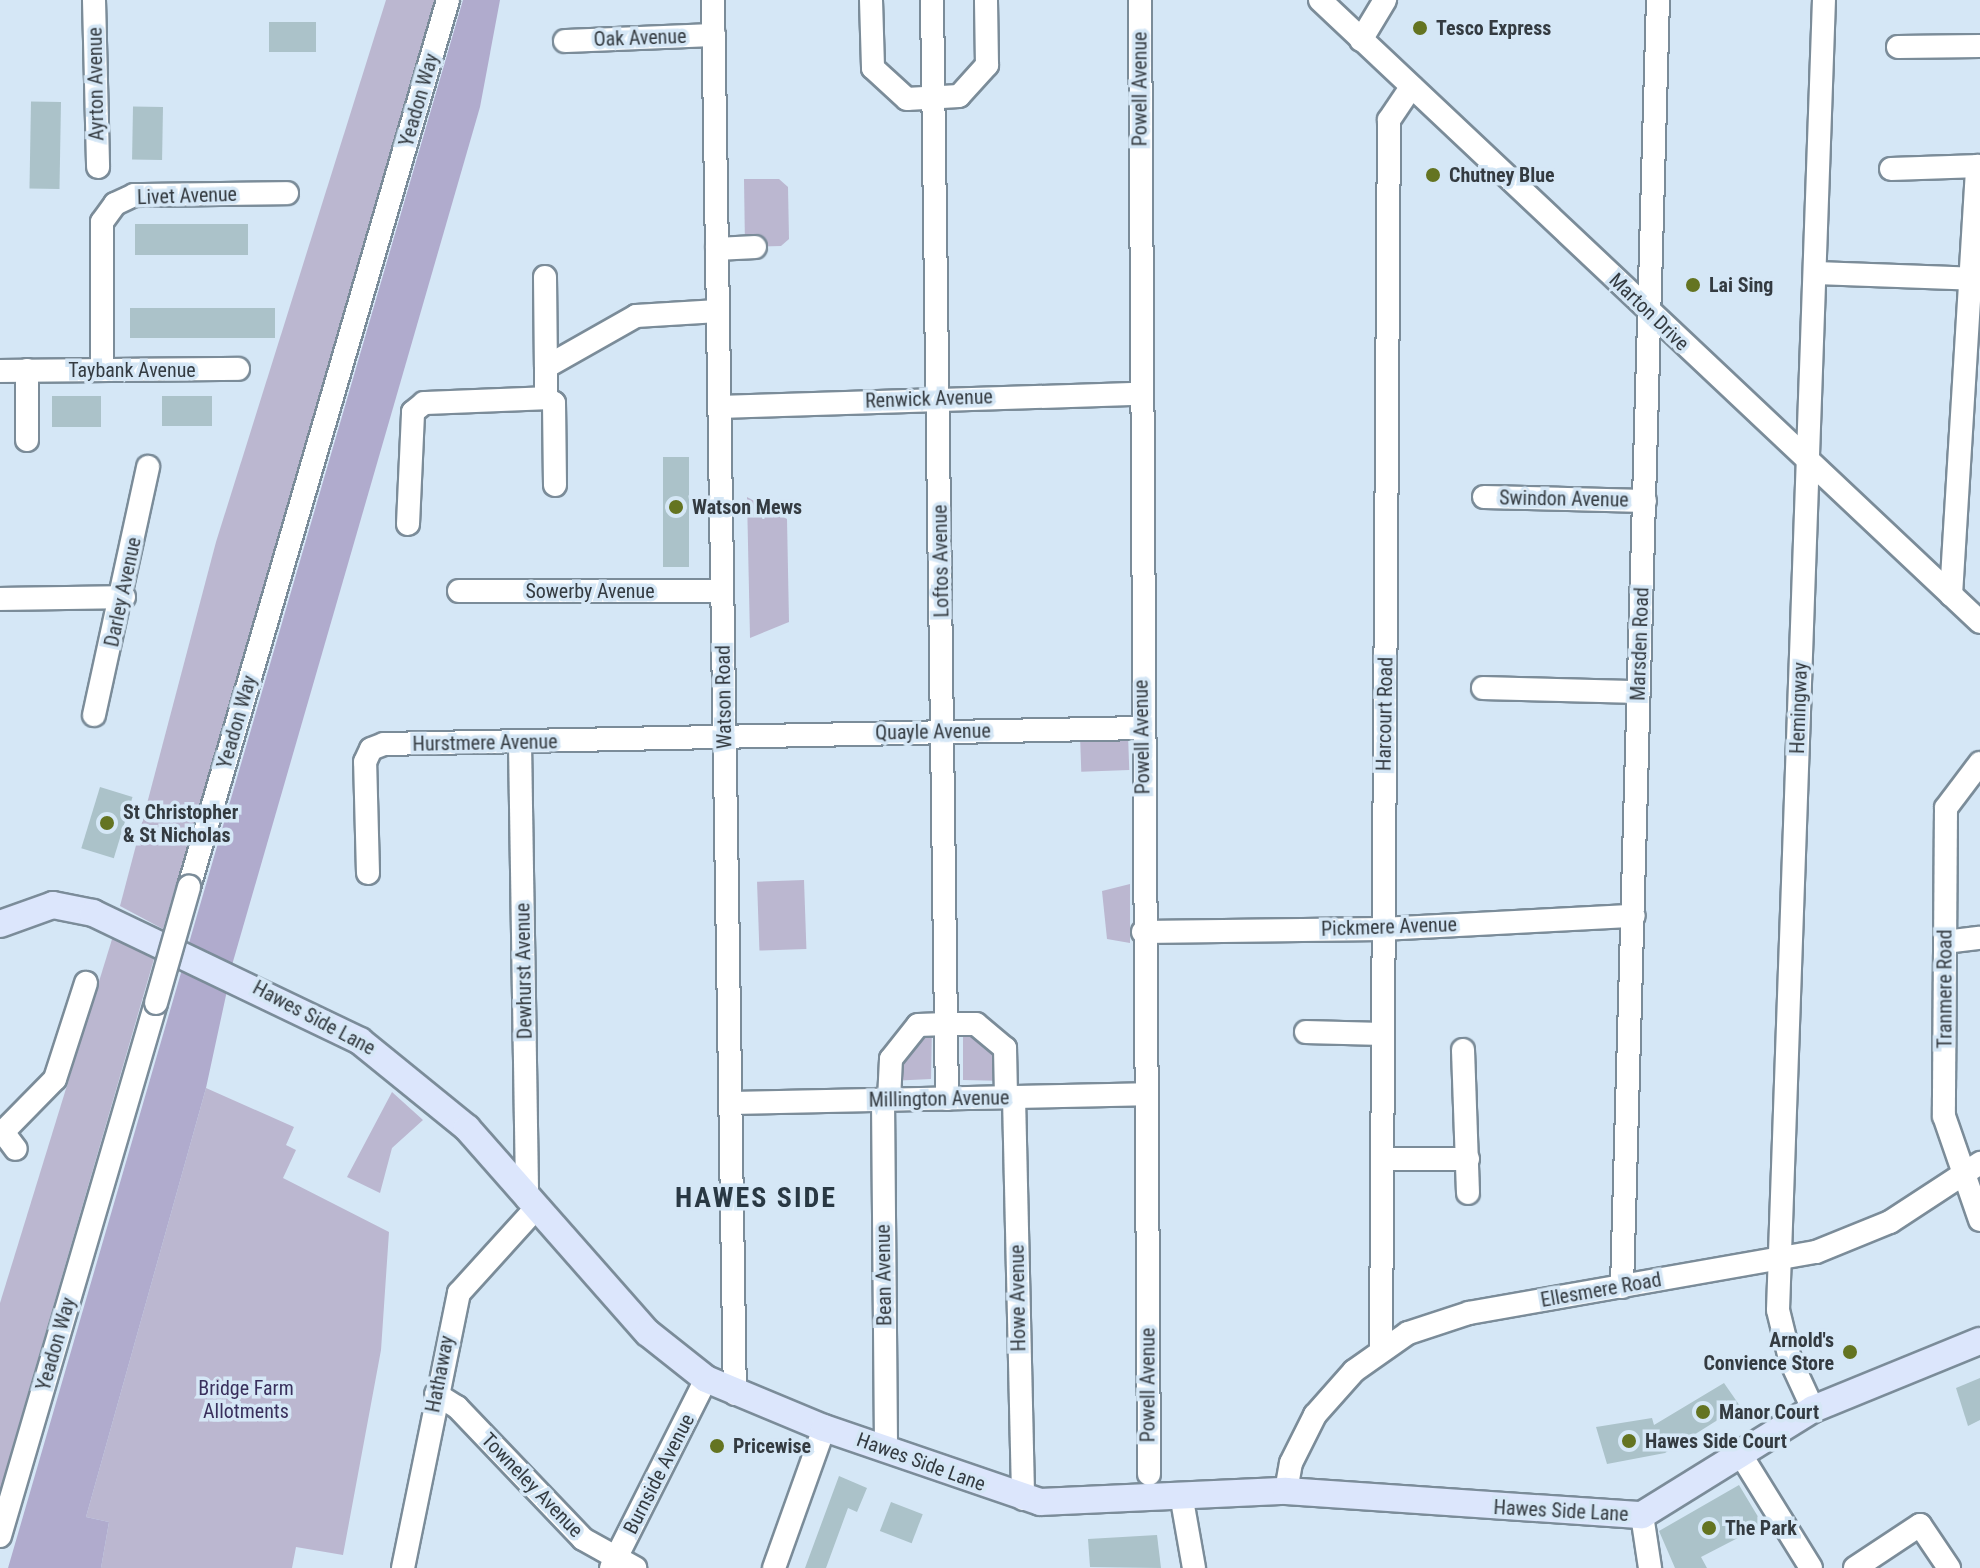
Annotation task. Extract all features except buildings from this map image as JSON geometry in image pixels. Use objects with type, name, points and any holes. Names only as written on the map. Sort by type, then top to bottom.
[{"type":"main road","name":"Hawes Side Lane","points":[[0,924],[53,905],[93,913],[350,1035],[429,1092],[648,1333],[706,1379],[735,1394],[824,1428],[1023,1499],[1182,1500],[1286,1491],[1642,1515],[1813,1409],[1980,1341]]},
{"type":"street","name":"Ayrton Avenue","points":[[94,0],[98,167]]},
{"type":"street","name":"Yeadon Way","points":[[0,1536],[448,0]]},
{"type":"street","name":"Watson Road","points":[[713,0],[735,1394]]},
{"type":"street","points":[[871,0],[873,68],[907,99],[959,96],[987,65],[986,0]]},
{"type":"street","name":"Loftos Avenue","points":[[932,0],[947,1099]]},
{"type":"street","name":"Powell Avenue","points":[[1140,0],[1139,394],[1149,1474]]},
{"type":"street","name":"Marton Drive","points":[[1320,0],[1980,622]]},
{"type":"street","points":[[1361,40],[1385,0]]},
{"type":"street","name":"Marsden Road","points":[[1622,1287],[1653,317],[1658,0]]},
{"type":"street","name":"Hemingway","points":[[1813,1409],[1782,1333],[1779,1259],[1824,0]]},
{"type":"street","name":"Oak Avenue","points":[[565,41],[714,35]]},
{"type":"street","points":[[1898,47],[1980,46]]},
{"type":"street","name":"Harcourt Road","points":[[1381,1348],[1389,120],[1411,87]]},
{"type":"street","points":[[1891,169],[1979,166],[1976,279],[1951,595]]},
{"type":"street","name":"Livet Avenue","points":[[102,370],[102,222],[115,204],[134,195],[287,193]]},
{"type":"street","points":[[717,249],[755,247]]},
{"type":"street","points":[[1816,273],[1976,279]]},
{"type":"street","points":[[545,277],[546,398]]},
{"type":"street","points":[[546,367],[636,316],[718,311]]},
{"type":"street","name":"Taybank Avenue","points":[[0,371],[238,369]]},
{"type":"street","points":[[27,370],[27,440]]},
{"type":"street","name":"Renwick Avenue","points":[[719,407],[1139,394]]},
{"type":"street","points":[[408,524],[413,412],[424,403],[546,398],[554,403],[555,485]]},
{"type":"street","name":"Darley Avenue","points":[[94,715],[124,597],[148,467]]},
{"type":"street","name":"Swindon Avenue","points":[[1484,497],[1645,501]]},
{"type":"street","name":"Sowerby Avenue","points":[[459,591],[722,591]]},
{"type":"street","points":[[0,599],[124,597]]},
{"type":"street","points":[[1483,688],[1639,692]]},
{"type":"street","name":"Quayle Avenue","points":[[724,736],[1142,728]]},
{"type":"street","name":"Hurstmere Avenue","points":[[368,873],[365,762],[371,749],[724,736]]},
{"type":"street","name":"Dewhurst Avenue","points":[[520,743],[532,1203]]},
{"type":"street","name":"Tranmere Road","points":[[1980,763],[1946,808],[1944,1116],[1971,1169],[1980,1220]]},
{"type":"street","name":"Pickmere Avenue","points":[[1143,932],[1382,929],[1634,916]]},
{"type":"street","points":[[1945,942],[1980,938]]},
{"type":"street","points":[[6,1139],[55,1079],[86,983]]},
{"type":"street","points":[[886,1100],[891,1059],[918,1025],[947,1024],[976,1024],[1005,1048],[1010,1097]]},
{"type":"street","points":[[1306,1032],[1382,1034]]},
{"type":"street","points":[[1463,1050],[1468,1193]]},
{"type":"street","name":"Millington Avenue","points":[[731,1103],[1146,1094]]},
{"type":"street","name":"Howe Avenue","points":[[1010,1097],[1023,1499]]},
{"type":"street","name":"Bean Avenue","points":[[886,1100],[886,1450]]},
{"type":"street","points":[[1383,1159],[1468,1159]]},
{"type":"street","name":"Ellesmere Road","points":[[1286,1491],[1315,1415],[1381,1348],[1469,1313],[1779,1259],[1851,1241],[1971,1169]]},
{"type":"street","name":"Hathaway","points":[[403,1568],[459,1293],[532,1203]]},
{"type":"street","name":"Burnside Avenue","points":[[621,1565],[706,1379]]},
{"type":"street","name":"Towneley Avenue","points":[[436,1394],[457,1407],[553,1512],[621,1565]]},
{"type":"street","points":[[774,1568],[824,1428]]},
{"type":"street","points":[[1741,1455],[1811,1568]]},
{"type":"street","points":[[1182,1500],[1194,1568]]},
{"type":"street","points":[[1642,1515],[1650,1568]]},
{"type":"street","points":[[1855,1568],[1920,1525],[1949,1568]]},
{"type":"green space","points":[[386,0],[436,0],[163,929],[120,906],[216,542]]},
{"type":"green space","points":[[744,179],[779,179],[788,187],[789,239],[781,246],[745,247]]},
{"type":"green space","points":[[747,497],[787,519],[789,622],[750,638]]},
{"type":"green space","points":[[1128,734],[1129,770],[1081,772],[1080,736]]},
{"type":"green space","points":[[804,880],[806,949],[759,951],[757,882]]},
{"type":"green space","points":[[1130,884],[1130,943],[1107,939],[1102,891]]},
{"type":"green space","points":[[113,936],[154,959],[0,1490],[0,1303]]},
{"type":"green space","points":[[932,1024],[931,1079],[890,1081],[891,1059]]},
{"type":"green space","points":[[963,1024],[1005,1048],[1006,1081],[963,1080]]},
{"type":"green space","name":"Bridge Farm Allotments","points":[[206,1088],[294,1127],[286,1145],[296,1150],[283,1178],[389,1232],[381,1350],[343,1555],[296,1547],[292,1568],[101,1568],[109,1522],[86,1517]]},
{"type":"green space","points":[[392,1092],[423,1120],[392,1148],[380,1193],[347,1177]]},
{"type":"shaded area","points":[[463,0],[500,0],[480,107],[232,965],[189,943]]},
{"type":"shaded area","points":[[183,966],[228,986],[206,1088],[86,1517],[109,1522],[101,1568],[8,1568]]},
{"type":"place","name":"Tesco Express","points":[[1420,28]]},
{"type":"place","name":"Chutney Blue","points":[[1433,175]]},
{"type":"place","name":"Lai Sing","points":[[1693,285]]},
{"type":"place","name":"Watson Mews","points":[[676,507]]},
{"type":"place","name":"St Christopher & St Nicholas","points":[[107,823]]},
{"type":"place","name":"Arnold's Convience Store","points":[[1850,1352]]},
{"type":"place","name":"Manor Court","points":[[1703,1412]]},
{"type":"place","name":"Hawes Side Court","points":[[1629,1441]]},
{"type":"place","name":"Pricewise","points":[[717,1446]]},
{"type":"place","name":"The Park","points":[[1709,1528]]},
{"type":"district","name":"HAWES SIDE","points":[[756,1198]]}]
